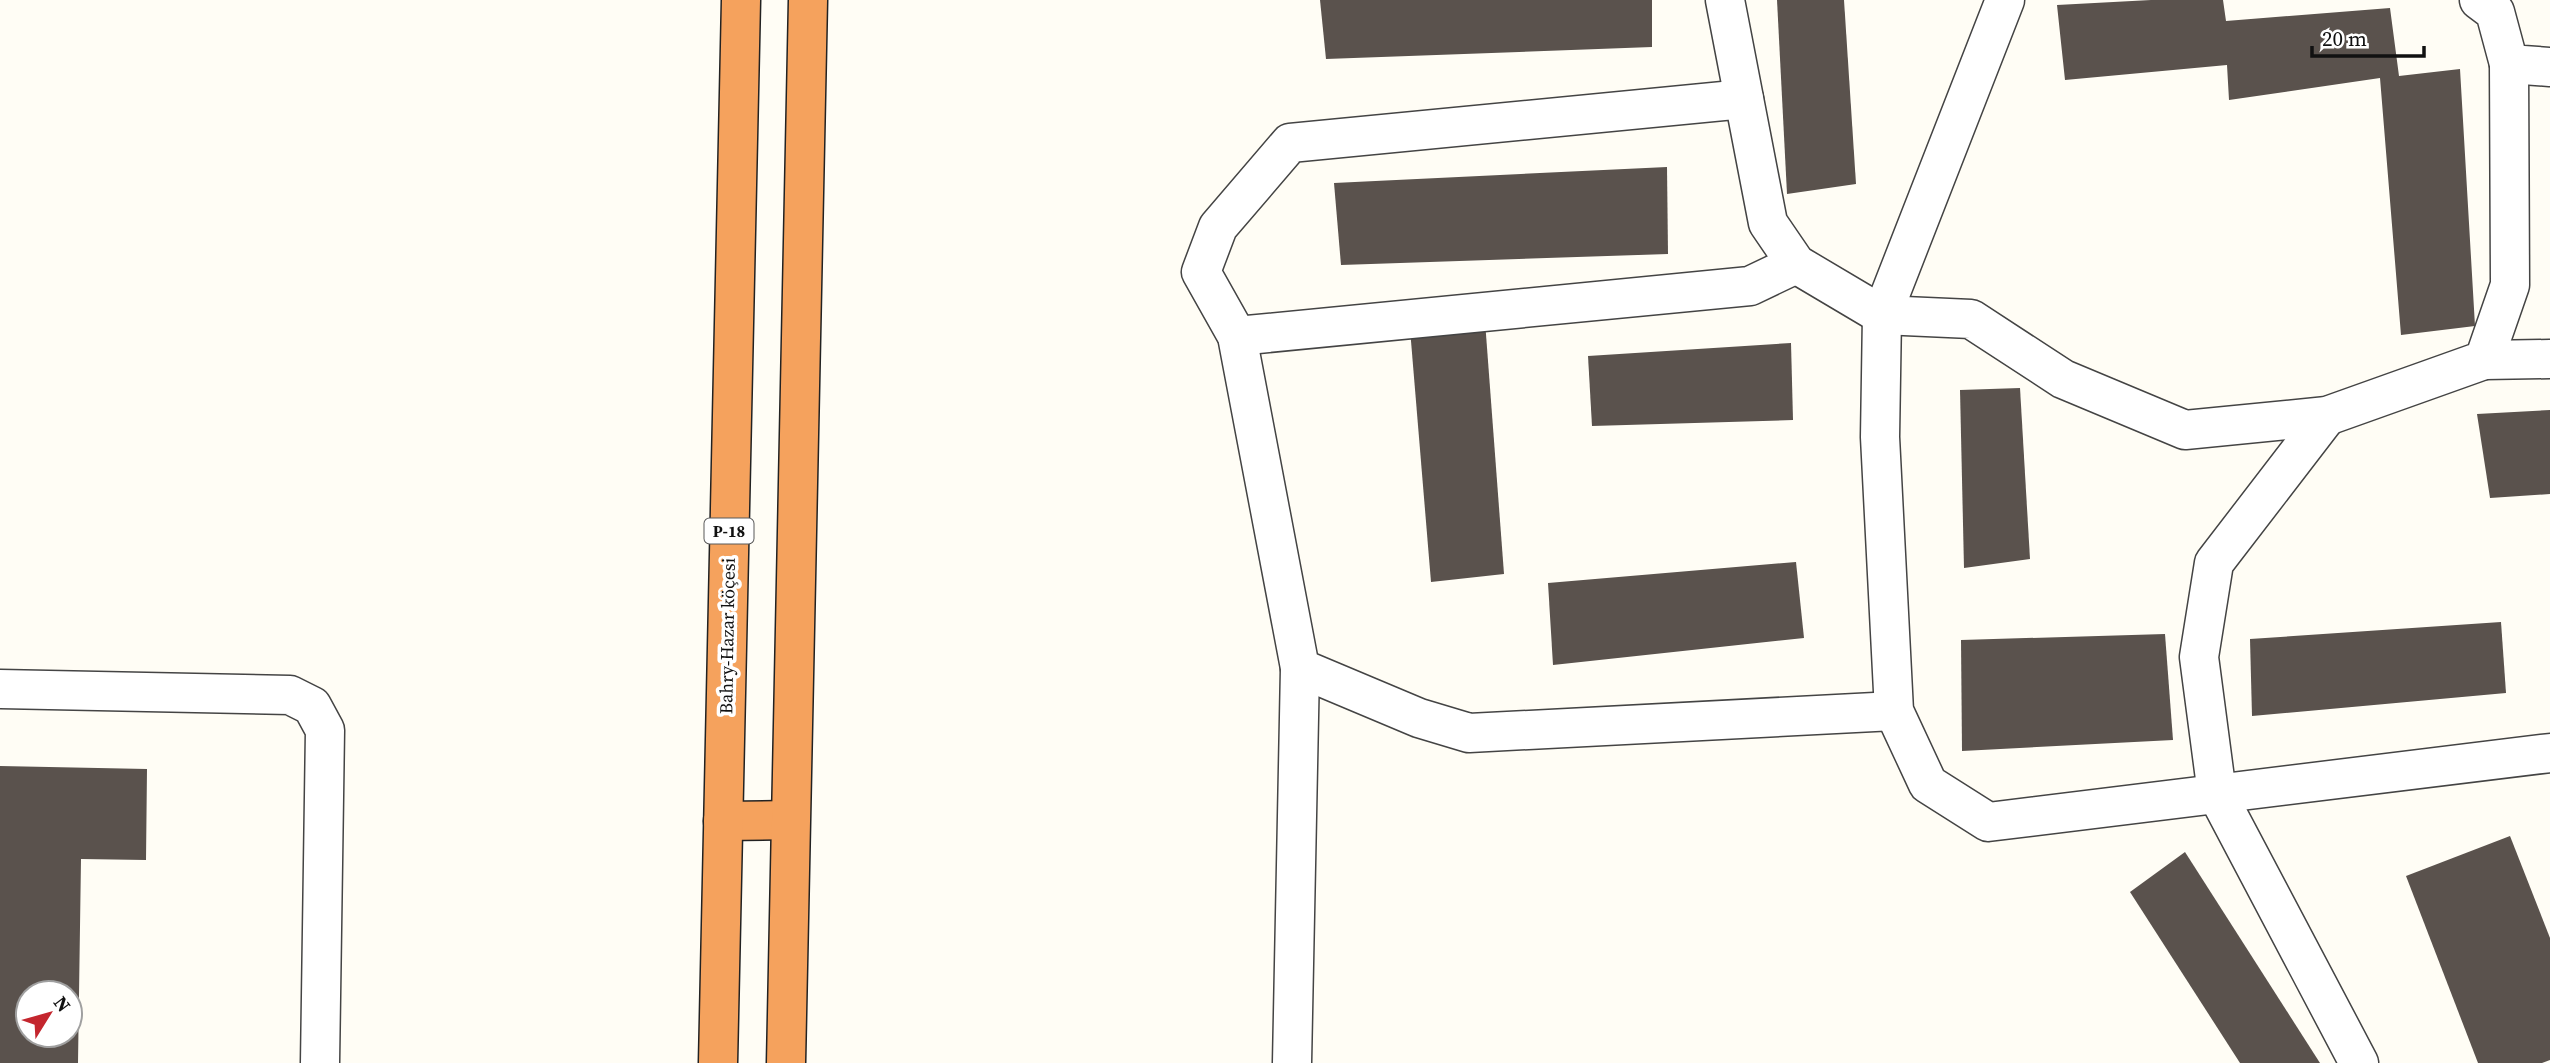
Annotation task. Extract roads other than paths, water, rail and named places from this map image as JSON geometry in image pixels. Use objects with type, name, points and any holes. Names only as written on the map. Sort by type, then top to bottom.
[{"type":"highway","name":"Bahry-Hazar köçesi","points":[[718,1063],[741,0]]},
{"type":"highway","points":[[786,1063],[808,0]]},
{"type":"highway","points":[[723,821],[790,820]]},
{"type":"street","points":[[1725,0],[1768,223],[1796,264],[1882,315],[1970,319],[2063,380],[2185,430],[2327,416],[2484,360],[2550,359]]},
{"type":"street","points":[[2005,0],[1882,315],[1880,437],[1894,711],[1928,783],[1988,822],[2550,753]]},
{"type":"street","points":[[2479,0],[2494,12],[2509,64],[2510,285],[2484,360]]},
{"type":"street","points":[[2509,64],[2550,67]]},
{"type":"street","points":[[1292,1063],[1300,668],[1237,336],[1201,272],[1218,227],[1290,143],[1744,99]]},
{"type":"street","points":[[1237,336],[1750,286],[1796,264]]},
{"type":"street","points":[[2327,416],[2214,563],[2199,657],[2217,794],[2359,1063]]},
{"type":"street","points":[[1300,668],[1419,718],[1469,733],[1894,711]]},
{"type":"street","points":[[0,689],[290,695],[312,706],[325,730],[320,1063]]}]
